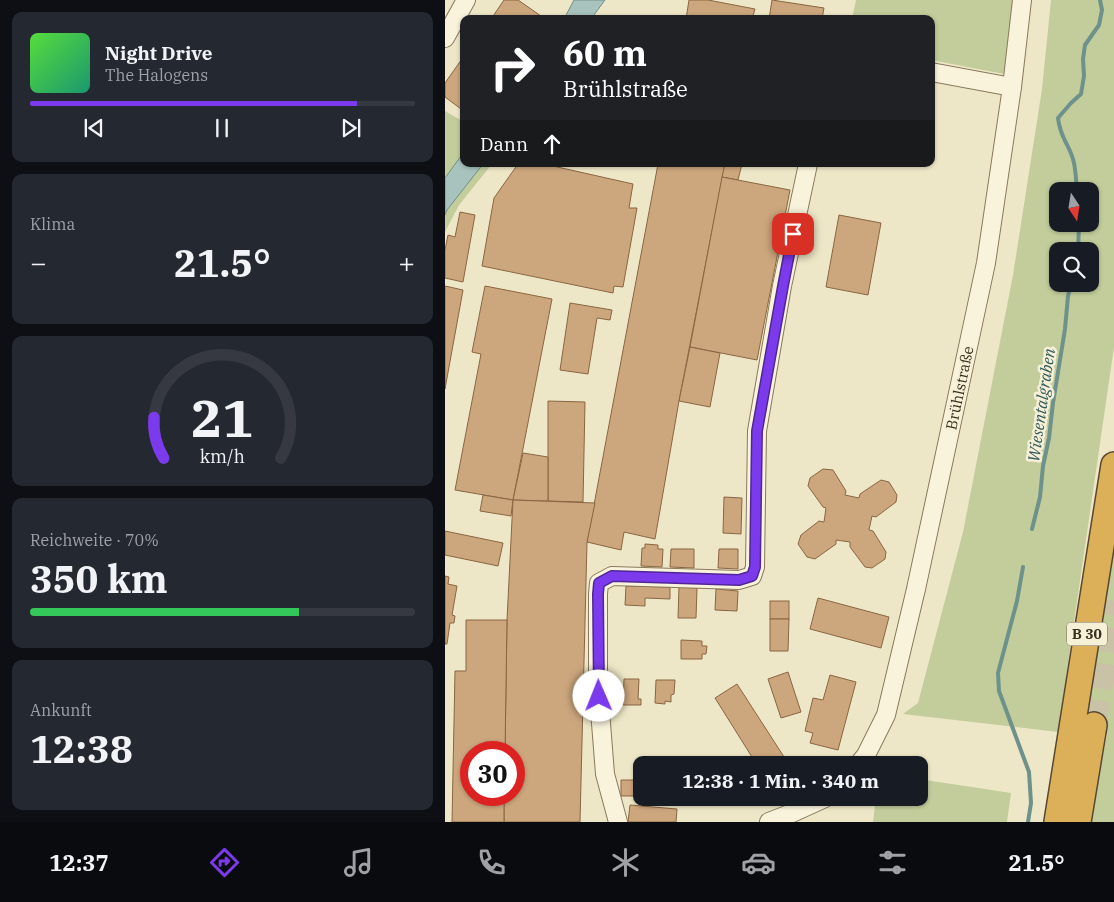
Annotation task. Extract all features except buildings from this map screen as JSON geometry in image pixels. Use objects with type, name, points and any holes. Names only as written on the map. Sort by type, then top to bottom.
[{"type":"highway","name":"B 30","points":[[1057,822],[1114,465]]},
{"type":"highway","points":[[1078,822],[1094,725]]},
{"type":"street","points":[[445,38],[466,0]]},
{"type":"street","name":"Brühlstraße","points":[[865,756],[886,716],[913,601],[986,263],[1012,87],[1022,0]]},
{"type":"street","points":[[935,73],[1012,87]]},
{"type":"street","points":[[618,822],[605,774],[598,685],[599,583],[612,576],[739,580],[752,576],[755,567],[757,431],[783,286],[807,167]]},
{"type":"street","points":[[769,822],[807,806]]},
{"type":"green space","points":[[856,0],[1015,0],[1004,74],[935,61],[935,15],[853,15]]},
{"type":"green space","points":[[1051,0],[1114,0],[1114,347],[1058,732],[903,714],[918,703],[963,532],[1013,275],[1042,89]]},
{"type":"green space","points":[[445,111],[460,120],[460,167],[490,167],[459,205],[445,232]]},
{"type":"green space","points":[[1114,525],[1114,822],[1091,822],[1107,734],[1083,717]]},
{"type":"green space","points":[[928,780],[1011,793],[1007,822],[873,822],[875,806],[928,806]]},
{"type":"water","points":[[574,0],[605,0],[594,15],[566,15]]},
{"type":"water","points":[[460,157],[460,167],[481,167],[445,215],[445,178]]},
{"type":"waterway","name":"Wiesentalgraben","points":[[1076,182],[1073,159],[1060,130],[1058,118],[1081,94],[1084,76],[1083,59],[1085,45],[1099,25],[1102,10],[1100,0]]},
{"type":"waterway","name":"Wiesentalgraben","points":[[1078,242],[1079,232]]},
{"type":"waterway","name":"Wiesentalgraben","points":[[1032,529],[1040,497],[1069,292]]},
{"type":"waterway","name":"Wiesentalgraben","points":[[1023,567],[1017,601],[998,673],[999,691],[1029,772],[1031,803],[1028,822]]},
{"type":"tunnel","points":[[1094,725],[1114,601]]},
{"type":"route","points":[[599,696],[599,583],[612,576],[739,580],[752,576],[755,567],[757,431],[793,234]]}]
